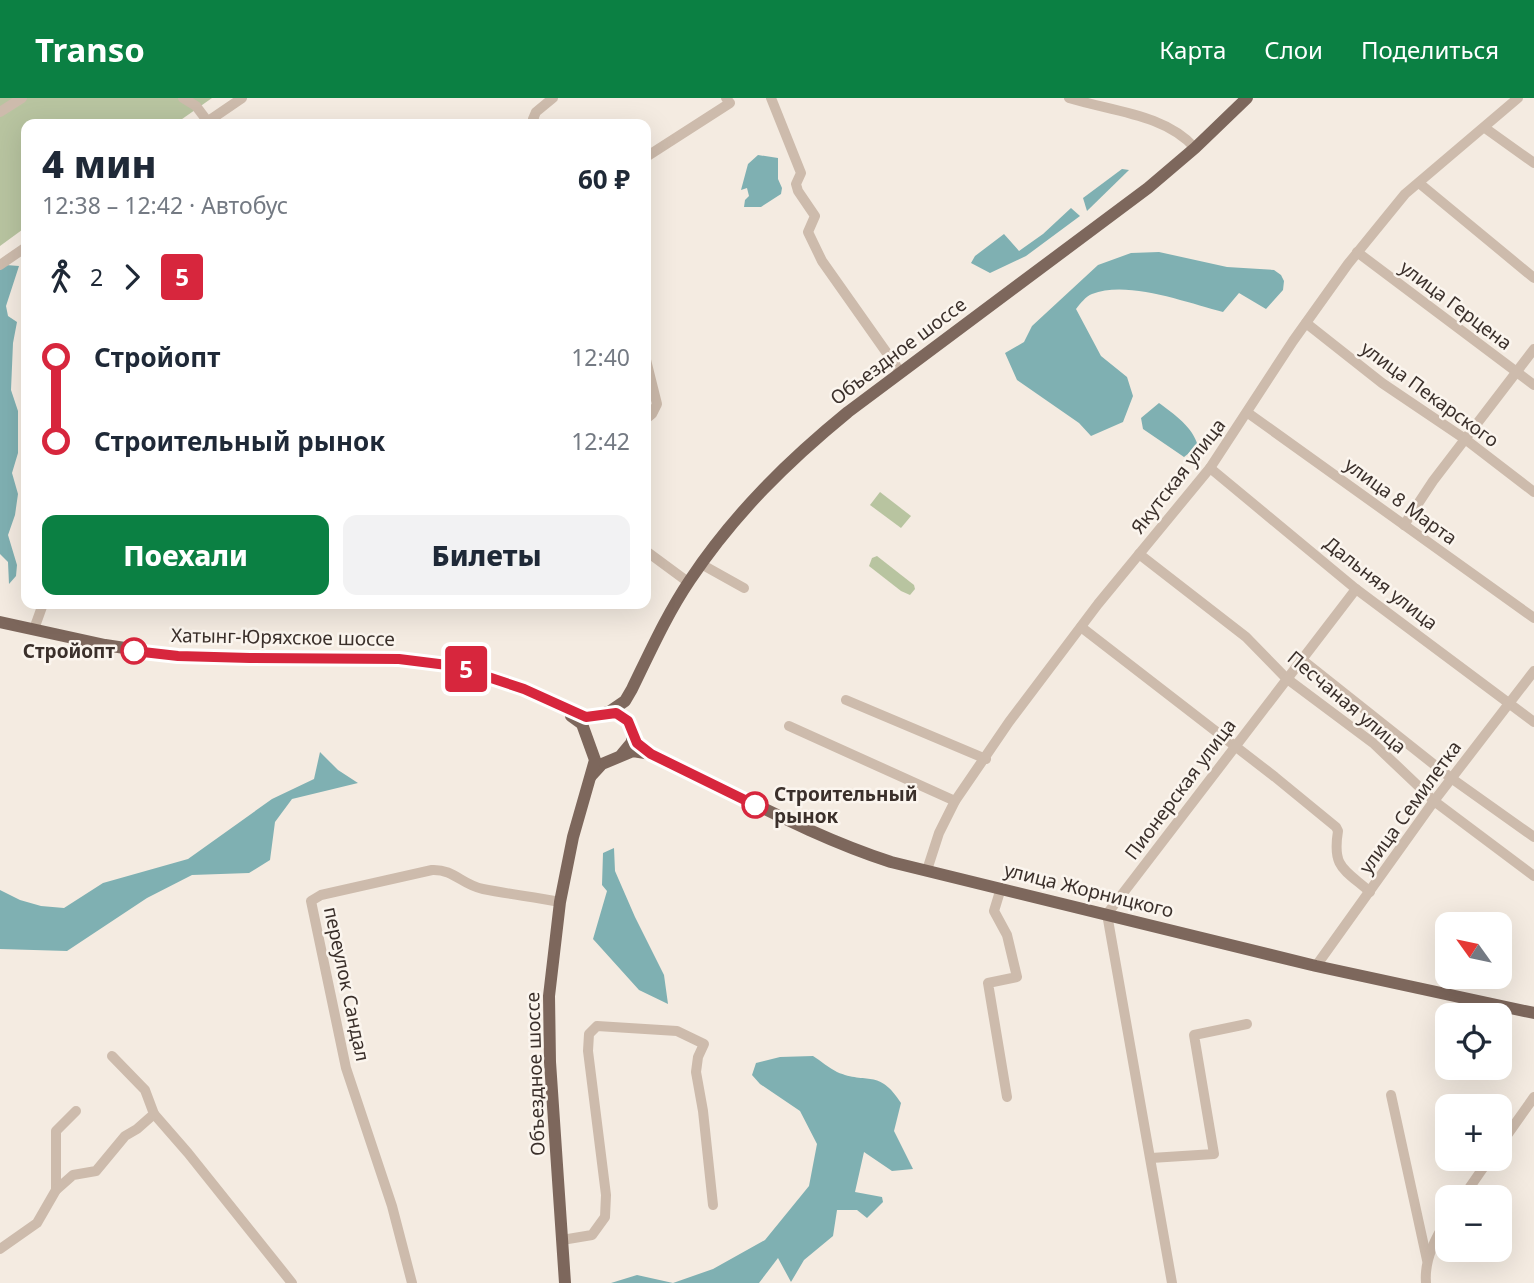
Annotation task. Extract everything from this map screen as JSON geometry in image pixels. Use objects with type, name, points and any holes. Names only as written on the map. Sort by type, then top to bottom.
[{"type":"main road","name":"Объездное шоссе","points":[[604,714],[625,701],[688,582],[730,525],[764,486],[820,435],[1122,209],[1195,148],[1247,98]]},
{"type":"main road","name":"Хатынг-Юряхское шоссе","points":[[0,622],[134,651],[178,656],[426,661],[477,671],[586,717],[604,714]]},
{"type":"main road","name":"Объездное шоссе","points":[[630,724],[628,701],[632,689]]},
{"type":"main road","name":"Хатынг-Юряхское шоссе","points":[[560,707],[582,724],[589,743]]},
{"type":"main road","points":[[592,776],[602,764],[619,756],[632,742],[630,724],[616,713],[604,714],[590,725],[589,743],[598,754],[608,758],[619,756]]},
{"type":"main road","name":"улица Жорницкого","points":[[630,724],[637,743],[651,754],[818,835],[858,851],[1316,966],[1534,1013]]},
{"type":"main road","name":"Объездное шоссе","points":[[565,1283],[549,996],[560,902],[573,837],[596,760],[589,743]]},
{"type":"main road","name":"улица Жорницкого","points":[[619,756],[633,751],[651,754]]},
{"type":"street","points":[[0,112],[22,98]]},
{"type":"street","points":[[183,98],[196,106],[204,119]]},
{"type":"street","points":[[212,119],[242,98]]},
{"type":"street","points":[[533,119],[536,112],[552,98]]},
{"type":"street","points":[[771,98],[801,173],[796,184],[815,216],[808,232],[822,261],[901,373]]},
{"type":"street","points":[[1069,98],[1152,121],[1184,135],[1195,148]]},
{"type":"street","name":"Якутская улица","points":[[927,870],[939,833],[955,801],[1009,722],[1081,627],[1210,468],[1248,413],[1254,399],[1357,252],[1398,202],[1518,98]]},
{"type":"street","points":[[651,154],[731,100]]},
{"type":"street","points":[[1485,128],[1534,163]]},
{"type":"street","points":[[1419,183],[1534,278]]},
{"type":"street","points":[[0,265],[21,250]]},
{"type":"street","name":"улица Герцена","points":[[1357,252],[1534,385]]},
{"type":"street","name":"улица Пекарского","points":[[1306,323],[1382,383],[1465,439],[1534,492]]},
{"type":"street","points":[[1404,525],[1534,349]]},
{"type":"street","points":[[651,380],[657,404],[651,415]]},
{"type":"street","name":"улица 8 Марта","points":[[1248,413],[1534,618]]},
{"type":"street","name":"Дальняя улица","points":[[1210,468],[1356,589],[1534,722]]},
{"type":"street","name":"Песчаная улица","points":[[1139,554],[1246,637],[1286,678],[1373,743],[1434,801],[1534,876]]},
{"type":"street","points":[[651,555],[688,582]]},
{"type":"street","points":[[701,564],[744,588]]},
{"type":"street","name":"Пионерская улица","points":[[1107,914],[1356,589]]},
{"type":"street","points":[[34,629],[41,609]]},
{"type":"street","points":[[1081,627],[1336,827],[1338,831],[1335,850],[1338,864],[1370,892]]},
{"type":"street","name":"Песчаная улица","points":[[1301,659],[1451,778],[1534,837]]},
{"type":"street","name":"улица Семилетка","points":[[1316,966],[1434,801],[1534,671]]},
{"type":"street","points":[[846,700],[986,759]]},
{"type":"street","points":[[789,726],[955,801]]},
{"type":"street","name":"переулок Сандал","points":[[412,1283],[392,1206],[346,1068],[311,901],[321,895],[445,869],[468,885],[560,902]]},
{"type":"street","points":[[1001,888],[994,911],[1007,935],[1017,977],[988,983],[1007,1097]]},
{"type":"street","points":[[1107,914],[1172,1283]]},
{"type":"street","points":[[1151,1158],[1213,1154],[1194,1035],[1247,1024]]},
{"type":"street","points":[[562,1240],[592,1235],[605,1217],[606,1195],[588,1051],[589,1034],[597,1026],[677,1031],[704,1044],[698,1057],[696,1072],[713,1205]]},
{"type":"street","points":[[112,1056],[145,1090],[154,1114],[201,1168],[292,1283]]},
{"type":"street","points":[[1391,1095],[1427,1260],[1426,1283]]},
{"type":"street","points":[[1512,1128],[1534,1097]]},
{"type":"street","points":[[56,1190],[56,1131],[76,1111]]},
{"type":"street","points":[[0,1249],[37,1223],[56,1190],[73,1175],[96,1171],[125,1136],[154,1114]]},
{"type":"street","points":[[1427,1260],[1435,1241]]},
{"type":"green space","points":[[0,98],[212,98],[182,119],[21,119],[21,231],[0,246]]},
{"type":"green space","points":[[880,492],[911,516],[901,528],[870,505]]},
{"type":"green space","points":[[877,556],[914,585],[915,589],[910,595],[869,566],[872,558]]},
{"type":"water","points":[[758,155],[778,158],[781,194],[761,207],[744,207],[749,196],[747,188],[741,190],[748,164]]},
{"type":"water","points":[[1122,169],[1129,170],[1087,211],[1083,198]]},
{"type":"water","points":[[1071,208],[1080,216],[1026,256],[990,273],[971,263],[975,256],[1004,234],[1019,251],[1043,234]]},
{"type":"water","points":[[1159,252],[1227,267],[1274,270],[1284,281],[1283,290],[1266,309],[1239,293],[1223,312],[1140,291],[1106,290],[1088,296],[1076,309],[1101,356],[1127,377],[1133,396],[1123,422],[1091,436],[1079,423],[1017,380],[1005,353],[1024,342],[1032,326],[1098,265],[1131,253]]},
{"type":"water","points":[[6,265],[19,266],[6,306],[8,316],[17,322],[13,343],[11,390],[18,411],[18,453],[12,473],[18,494],[8,535],[17,565],[16,576],[9,584],[8,562],[0,554],[0,270]]},
{"type":"water","points":[[1159,403],[1182,422],[1196,439],[1198,446],[1184,457],[1143,429],[1141,418]]},
{"type":"water","points":[[320,752],[338,770],[358,783],[292,799],[275,822],[270,860],[249,873],[192,875],[147,898],[67,951],[0,949],[0,890],[41,906],[64,908],[103,883],[188,859],[272,799],[314,779]]},
{"type":"water","points":[[614,848],[615,871],[664,975],[668,1004],[639,990],[593,939],[607,891],[602,885],[603,853]]},
{"type":"water","points":[[813,1056],[837,1072],[879,1081],[893,1092],[901,1103],[894,1131],[913,1169],[892,1171],[864,1152],[855,1192],[882,1197],[883,1202],[867,1218],[857,1210],[837,1210],[833,1236],[804,1260],[791,1282],[778,1258],[759,1283],[673,1283],[713,1269],[765,1240],[809,1186],[817,1144],[800,1111],[760,1084],[752,1075],[756,1063],[780,1057]]},
{"type":"water","points":[[637,1275],[673,1283],[611,1283]]},
{"type":"bus line","name":"5","points":[[134,651],[178,656],[399,659],[426,661],[477,671],[586,717],[609,712],[623,716],[632,727],[637,743],[651,754],[755,805]]},
{"type":"place","name":"Стройопт","points":[[134,651]]},
{"type":"place","name":"Строительный рынок","points":[[755,805]]}]
